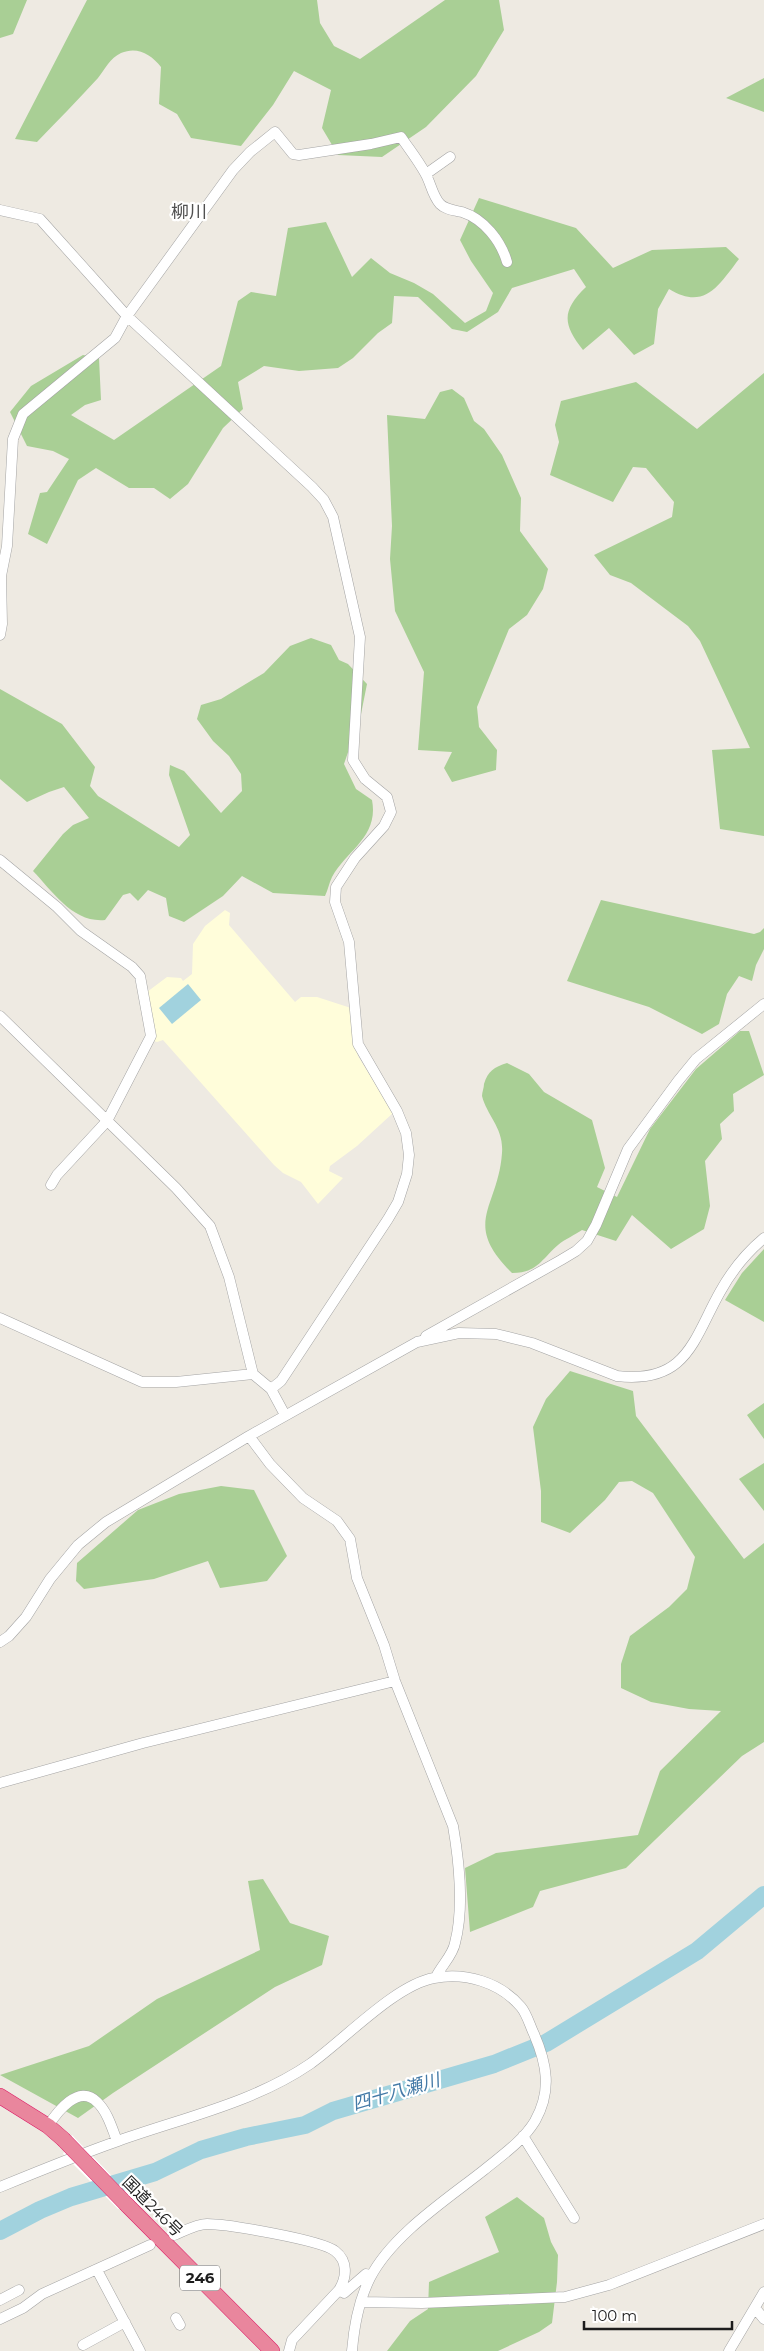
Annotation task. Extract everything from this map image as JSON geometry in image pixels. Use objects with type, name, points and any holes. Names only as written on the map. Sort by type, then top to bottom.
[{"type":"highway","name":"国道246号","points":[[0,2096],[48,2126],[63,2140],[272,2351]]},
{"type":"street","points":[[0,635],[1,576],[7,546],[13,439],[23,414],[115,338],[127,316],[233,170],[250,152],[275,132],[293,154],[299,155],[371,144],[401,137],[426,174],[434,195],[441,205],[449,210],[463,212],[490,230],[504,251],[507,262]]},
{"type":"street","points":[[426,174],[450,157]]},
{"type":"street","points":[[0,210],[40,219],[127,316],[324,500],[332,517],[360,637],[353,760],[365,779],[387,797],[391,812],[384,826],[356,858],[336,887],[336,902],[349,942],[358,1044],[397,1111],[406,1133],[409,1156],[407,1174],[398,1202],[388,1219],[281,1381],[272,1389]]},
{"type":"street","points":[[0,860],[57,907],[81,931],[132,967],[140,976],[150,1036],[107,1121],[57,1175],[51,1185]]},
{"type":"street","points":[[0,1642],[9,1636],[26,1617],[50,1579],[78,1545],[106,1522],[285,1415],[576,1251],[587,1241],[596,1224],[628,1149],[673,1088],[696,1059],[764,1004]]},
{"type":"street","points":[[0,1016],[176,1188],[210,1226],[229,1277],[253,1374],[272,1389],[285,1415]]},
{"type":"street","points":[[417,1342],[459,1333],[496,1334],[532,1344],[617,1376],[632,1378],[650,1375],[672,1365],[693,1346],[720,1292],[744,1257],[764,1238]]},
{"type":"street","points":[[0,1318],[142,1382],[176,1382],[253,1374]]},
{"type":"street","points":[[249,1436],[270,1464],[303,1498],[337,1521],[350,1539],[357,1578],[384,1646],[395,1681],[453,1826],[457,1849],[459,1906],[455,1945],[436,1977]]},
{"type":"street","points":[[0,1783],[143,1743],[395,1681]]},
{"type":"street","points":[[0,2187],[117,2141],[244,2099],[275,2085],[332,2048],[408,1987],[436,1977],[458,1976],[477,1979],[496,1987],[522,2008],[544,2058],[546,2083],[543,2099],[535,2121],[523,2136],[411,2229],[387,2254],[371,2276],[360,2302],[352,2351]]},
{"type":"street","points":[[48,2126],[55,2115],[76,2096],[85,2096],[97,2101],[117,2141]]},
{"type":"street","points":[[523,2136],[574,2218]]},
{"type":"street","points":[[174,2235],[206,2224],[307,2240],[335,2251],[342,2260],[345,2269],[345,2281],[340,2290],[292,2340],[289,2351]]},
{"type":"street","points":[[360,2302],[422,2303],[565,2297],[609,2285],[764,2224]]},
{"type":"street","points":[[0,2319],[23,2308],[42,2294],[150,2245]]},
{"type":"street","points":[[97,2270],[140,2351]]},
{"type":"street","points":[[340,2290],[344,2293],[366,2274],[371,2276]]},
{"type":"street","points":[[0,2300],[19,2290]]},
{"type":"street","points":[[729,2351],[764,2292]]},
{"type":"street","points":[[755,2308],[764,2319]]},
{"type":"street","points":[[83,2345],[124,2322]]},
{"type":"shaded area","points":[[225,910],[230,913],[229,925],[295,1002],[301,997],[317,997],[351,1008],[353,1037],[358,1056],[393,1113],[357,1146],[330,1166],[329,1171],[343,1178],[318,1204],[301,1182],[283,1173],[274,1165],[163,1040],[157,1042],[151,1040],[147,992],[167,977],[181,978],[183,981],[192,974],[193,944],[205,926]]},
{"type":"green space","points":[[0,0],[27,0],[13,34],[0,38]]},
{"type":"green space","points":[[87,0],[317,0],[320,23],[334,46],[360,59],[445,0],[499,0],[504,30],[476,76],[426,127],[382,157],[338,155],[322,128],[331,90],[294,71],[273,105],[241,146],[191,138],[177,114],[159,104],[161,67],[153,58],[143,52],[133,50],[121,53],[114,58],[98,78],[37,142],[15,139]]},
{"type":"green space","points":[[764,78],[764,112],[726,98]]},
{"type":"green space","points":[[479,198],[576,228],[613,268],[652,250],[726,247],[739,259],[718,286],[702,296],[682,295],[669,289],[658,309],[654,344],[634,355],[609,328],[583,350],[576,341],[568,325],[569,310],[572,303],[586,287],[574,269],[512,288],[498,312],[467,332],[452,329],[418,297],[394,296],[392,323],[378,333],[353,358],[338,368],[299,371],[264,366],[238,382],[243,409],[223,428],[188,484],[170,499],[154,488],[129,488],[96,468],[78,480],[47,544],[28,534],[40,493],[47,492],[69,459],[53,451],[27,446],[10,412],[31,386],[83,355],[99,358],[101,400],[85,405],[71,415],[114,440],[221,366],[238,301],[251,292],[276,296],[288,228],[326,222],[352,277],[371,258],[390,273],[414,283],[433,294],[465,323],[486,311],[493,293],[471,261],[460,240]]},
{"type":"green space","points":[[764,373],[764,836],[720,829],[712,750],[750,748],[700,641],[688,626],[631,583],[610,575],[594,555],[672,517],[674,502],[646,468],[633,467],[613,502],[550,475],[559,442],[555,425],[561,401],[636,382],[697,429]]},
{"type":"green space","points":[[452,389],[464,398],[474,421],[484,429],[502,455],[521,498],[520,531],[548,569],[543,589],[527,615],[509,629],[477,707],[479,727],[497,750],[496,770],[452,782],[444,768],[452,752],[418,750],[424,672],[395,611],[390,559],[392,526],[387,415],[425,419],[440,392]]},
{"type":"green space","points":[[311,638],[331,645],[339,660],[348,664],[367,684],[361,714],[344,764],[356,789],[372,800],[373,813],[371,824],[360,842],[338,867],[325,896],[273,893],[242,876],[223,896],[184,922],[169,916],[166,898],[148,890],[138,901],[130,893],[123,895],[105,920],[83,917],[56,897],[33,871],[63,834],[73,825],[89,818],[64,787],[27,802],[0,779],[0,689],[62,724],[95,767],[90,786],[98,796],[179,847],[190,835],[169,775],[170,765],[184,771],[221,813],[242,791],[241,774],[229,756],[213,741],[197,719],[201,705],[221,699],[264,673],[290,646]]},
{"type":"green space","points":[[601,900],[754,934],[764,928],[764,949],[756,965],[752,981],[739,976],[727,994],[719,1024],[702,1034],[649,1007],[567,981]]},
{"type":"green space","points":[[740,1031],[749,1031],[764,1075],[733,1094],[734,1111],[720,1124],[722,1139],[705,1161],[710,1206],[704,1229],[671,1249],[632,1215],[616,1241],[582,1230],[561,1243],[538,1265],[527,1271],[512,1273],[488,1241],[485,1227],[486,1215],[499,1172],[502,1153],[498,1129],[482,1096],[487,1076],[498,1066],[507,1063],[529,1074],[544,1092],[592,1120],[605,1168],[597,1187],[617,1197],[650,1129],[696,1069]]},
{"type":"green space","points":[[764,1249],[764,1322],[725,1300],[742,1273]]},
{"type":"green space","points":[[570,1371],[633,1391],[636,1416],[744,1559],[764,1543],[764,1742],[742,1756],[626,1868],[540,1891],[533,1907],[470,1932],[465,1868],[496,1853],[638,1835],[660,1771],[721,1711],[689,1709],[651,1702],[621,1688],[621,1664],[630,1636],[669,1607],[687,1589],[695,1557],[653,1493],[632,1481],[619,1482],[605,1500],[570,1533],[541,1522],[541,1491],[533,1427],[546,1399]]},
{"type":"green space","points":[[764,1403],[764,1439],[747,1415]]},
{"type":"green space","points":[[764,1463],[764,1511],[739,1479]]},
{"type":"green space","points":[[221,1486],[254,1490],[287,1556],[267,1581],[220,1588],[208,1561],[154,1579],[84,1589],[76,1581],[77,1563],[138,1510],[179,1494]]},
{"type":"green space","points":[[263,1879],[290,1923],[329,1936],[322,1965],[275,1987],[78,2118],[0,2075],[89,2046],[157,1999],[260,1950],[248,1881]]},
{"type":"green space","points":[[517,2197],[544,2218],[551,2242],[558,2255],[552,2323],[539,2332],[498,2351],[387,2351],[410,2321],[428,2309],[429,2282],[499,2252],[485,2217]]},
{"type":"water","points":[[188,984],[201,1000],[172,1024],[159,1008]]},
{"type":"pier","points":[[72,2135],[137,2202],[118,2209],[63,2154]]},
{"type":"waterway","name":"四十八瀬川","points":[[0,2231],[40,2210],[71,2197],[155,2172],[201,2150],[246,2137],[305,2125],[333,2111],[494,2064],[546,2043],[697,1951],[764,1895]]},
{"type":"district","name":"柳川","points":[[189,212]]}]
